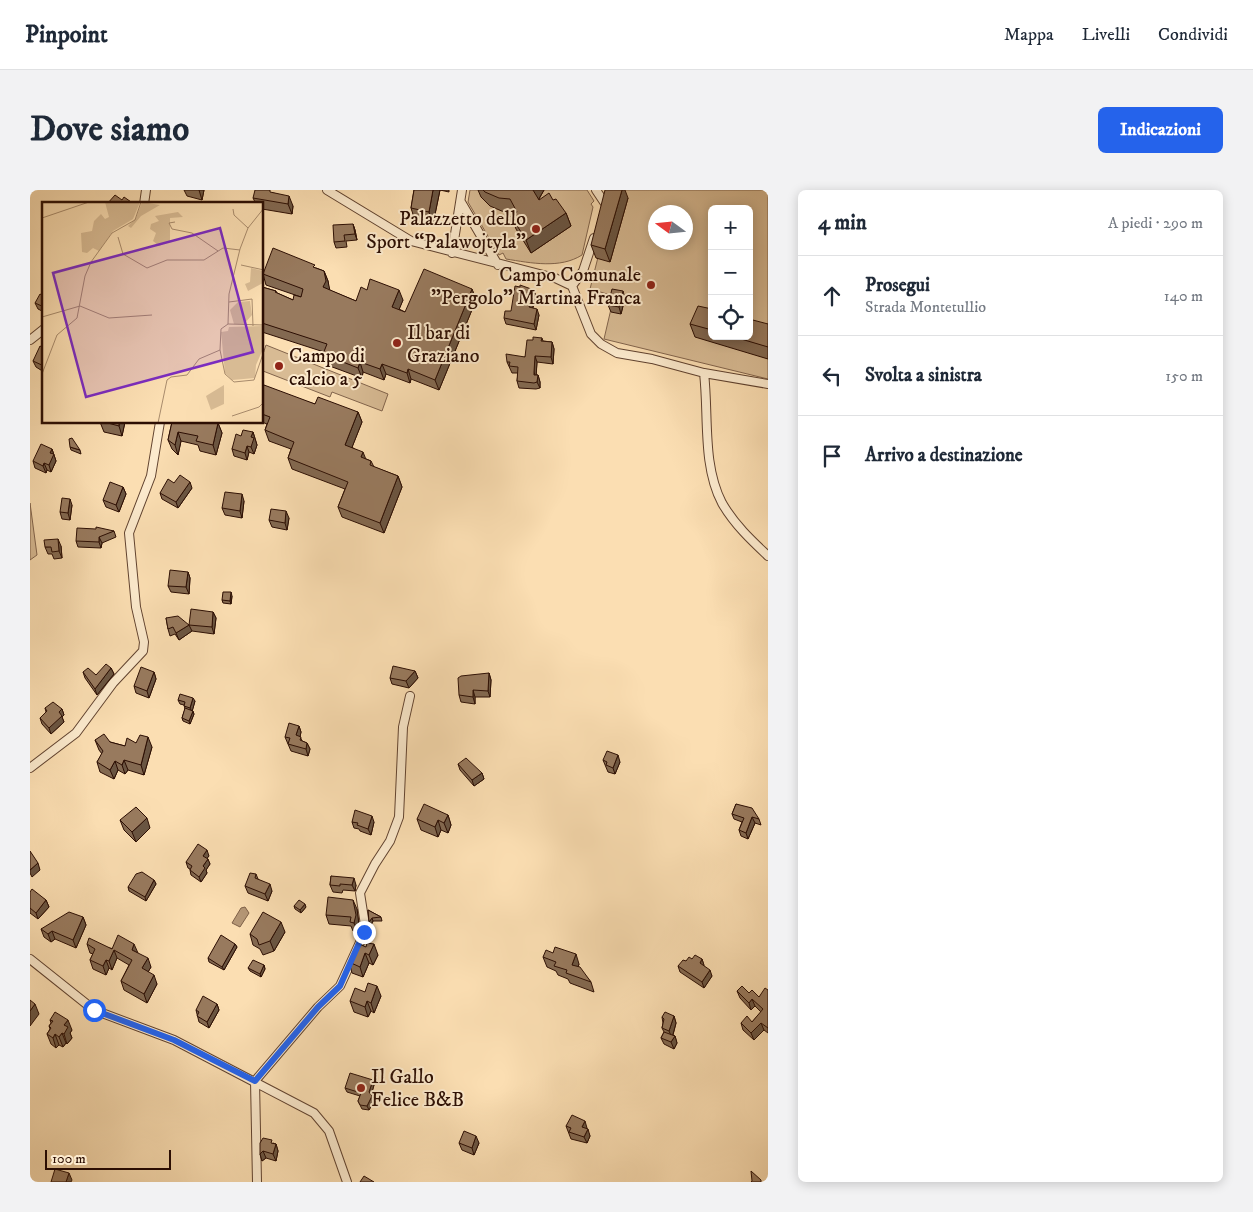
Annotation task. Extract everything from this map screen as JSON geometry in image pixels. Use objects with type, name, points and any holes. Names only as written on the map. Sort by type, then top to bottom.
[{"type":"street","points":[[328,190],[411,241],[555,278],[572,286],[591,334],[601,344],[617,353],[652,359],[704,373],[768,384]]},
{"type":"street","points":[[452,253],[462,190]]},
{"type":"street","points":[[596,190],[604,202]]},
{"type":"street","points":[[601,212],[607,190]]},
{"type":"street","points":[[461,202],[498,264]]},
{"type":"street","points":[[572,286],[583,271],[596,230]]},
{"type":"street","points":[[30,340],[42,331]]},
{"type":"street","points":[[704,373],[711,467],[714,483],[722,503],[744,533],[768,556]]},
{"type":"street","points":[[30,768],[76,733],[113,683],[143,651],[144,642],[136,607],[129,533],[151,476],[160,424]]},
{"type":"street","points":[[257,1182],[255,1081],[318,1007],[340,986],[362,938],[365,925],[360,893],[390,841],[399,817],[403,727],[410,696]]},
{"type":"street","points":[[30,959],[94,1010],[174,1040],[314,1112],[329,1132],[347,1182]]},
{"type":"shaded area","name":"Palazzetto dello Sport “Palawojtyla”","points":[[470,190],[587,190],[594,201],[591,204],[593,207],[582,255],[564,262],[545,264],[506,259],[503,253],[499,255],[468,202]]},
{"type":"shaded area","name":"Campo Comunale \"Pergolo\" Martina Franca","points":[[615,190],[768,190],[768,379],[604,339],[614,296],[590,289]]},
{"type":"shaded area","points":[[266,345],[388,394],[382,411],[332,392],[330,397],[264,371],[264,351]]},
{"type":"shaded area","points":[[30,503],[37,555],[30,560]]},
{"type":"shaded area","points":[[245,907],[249,913],[240,927],[232,923],[241,908]]},
{"type":"building","points":[[255,190],[270,190],[270,192],[289,196],[288,204],[253,198]]},
{"type":"building","points":[[414,190],[433,190],[429,212],[411,208]]},
{"type":"building","points":[[483,190],[533,190],[539,200],[549,193],[566,213],[526,240],[511,216],[517,212],[510,199],[499,198]]},
{"type":"building","points":[[605,190],[622,190],[605,249],[591,245]]},
{"type":"building","points":[[115,195],[122,200],[124,197],[131,202],[109,202]]},
{"type":"building","points":[[353,224],[355,234],[344,235],[345,241],[334,242],[333,225]]},
{"type":"building","points":[[273,248],[315,265],[313,267],[324,271],[326,281],[323,287],[356,301],[361,287],[367,290],[370,279],[399,290],[392,307],[405,312],[424,269],[472,289],[435,380],[408,369],[407,373],[382,364],[380,369],[360,362],[358,368],[323,354],[327,344],[264,324],[264,288],[276,291],[293,300],[294,295],[301,297],[303,289],[264,274]]},
{"type":"building","points":[[520,285],[534,290],[529,307],[537,309],[534,324],[504,318],[505,311],[511,311],[515,286],[520,287]]},
{"type":"building","points":[[612,289],[623,291],[619,307],[608,305]]},
{"type":"building","points":[[40,294],[42,295],[42,306],[35,303]]},
{"type":"building","points":[[698,306],[708,308],[708,329],[690,324]]},
{"type":"building","points":[[753,320],[768,324],[768,347],[744,340],[753,340]]},
{"type":"building","points":[[533,337],[542,338],[541,341],[552,342],[551,357],[535,356],[534,375],[538,375],[537,382],[517,381],[518,367],[509,366],[510,362],[507,362],[506,354],[525,357],[527,340],[533,340]]},
{"type":"building","points":[[40,346],[42,347],[42,365],[33,361]]},
{"type":"building","points":[[264,385],[315,404],[318,397],[358,412],[345,445],[363,452],[361,457],[371,461],[370,465],[398,476],[380,523],[338,507],[348,482],[288,458],[294,442],[265,430],[270,417],[264,415]]},
{"type":"building","points":[[172,424],[218,424],[213,445],[196,441],[198,436],[178,432],[175,445],[168,440]]},
{"type":"building","points":[[243,430],[253,432],[251,437],[254,438],[251,447],[247,446],[245,453],[232,449],[236,434],[241,436]]},
{"type":"building","points":[[72,438],[80,450],[70,447],[69,439]]},
{"type":"building","points":[[41,444],[52,449],[50,453],[54,454],[49,465],[44,463],[43,466],[33,461]]},
{"type":"building","points":[[180,475],[190,482],[176,502],[160,493],[168,479],[174,483]]},
{"type":"building","points":[[110,482],[123,487],[116,505],[103,500]]},
{"type":"building","points":[[225,492],[242,494],[240,511],[222,508]]},
{"type":"building","points":[[62,498],[70,499],[68,513],[60,512]]},
{"type":"building","points":[[271,509],[286,511],[285,523],[269,520]]},
{"type":"building","points":[[96,527],[114,531],[99,537],[99,542],[76,541],[77,528],[96,529]]},
{"type":"building","points":[[58,539],[59,551],[52,552],[51,547],[45,547],[44,540]]},
{"type":"building","points":[[170,570],[188,572],[186,587],[168,586]]},
{"type":"building","points":[[223,592],[231,592],[230,601],[222,600]]},
{"type":"building","points":[[191,609],[213,612],[212,627],[189,625]]},
{"type":"building","points":[[178,616],[189,625],[176,633],[173,627],[168,629],[166,618]]},
{"type":"building","points":[[106,664],[111,668],[95,689],[83,672],[88,668],[96,675]]},
{"type":"building","points":[[393,666],[415,671],[406,681],[390,678]]},
{"type":"building","points":[[141,667],[154,672],[147,691],[134,686]]},
{"type":"building","points":[[489,673],[488,691],[473,690],[473,697],[459,695],[458,678]]},
{"type":"building","points":[[180,694],[193,698],[190,708],[184,706],[185,702],[178,700]]},
{"type":"building","points":[[53,702],[62,709],[59,712],[62,716],[49,728],[40,718],[47,711],[45,708]]},
{"type":"building","points":[[185,708],[193,711],[189,721],[182,718]]},
{"type":"building","points":[[289,723],[299,726],[296,735],[301,737],[300,740],[307,743],[306,749],[288,744],[290,738],[285,737]]},
{"type":"building","points":[[104,734],[110,742],[125,746],[127,738],[136,743],[140,735],[148,737],[141,765],[124,760],[122,765],[115,761],[110,770],[97,762],[103,751],[95,740]]},
{"type":"building","points":[[607,751],[618,755],[613,768],[606,765],[607,762],[603,760]]},
{"type":"building","points":[[466,758],[482,773],[472,780],[458,764]]},
{"type":"building","points":[[424,804],[448,815],[444,823],[438,820],[435,827],[417,819]]},
{"type":"building","points":[[736,804],[752,808],[759,819],[752,817],[746,833],[739,830],[744,818],[732,814]]},
{"type":"building","points":[[136,807],[147,818],[132,832],[120,820]]},
{"type":"building","points":[[355,810],[372,816],[368,829],[352,822]]},
{"type":"building","points":[[198,844],[207,850],[203,856],[208,859],[199,877],[190,870],[192,866],[186,862]]},
{"type":"building","points":[[30,851],[38,863],[30,870]]},
{"type":"building","points":[[142,872],[154,880],[145,897],[128,887],[136,874]]},
{"type":"building","points":[[250,873],[256,874],[255,878],[270,884],[265,894],[245,886]]},
{"type":"building","points":[[331,876],[354,878],[352,885],[340,884],[340,886],[330,885]]},
{"type":"building","points":[[32,889],[46,900],[36,913],[30,908],[30,892]]},
{"type":"building","points":[[328,897],[353,900],[356,915],[354,923],[350,922],[351,917],[326,915]]},
{"type":"building","points":[[299,900],[305,904],[300,910],[294,906]]},
{"type":"building","points":[[368,910],[381,917],[372,918],[369,922]]},
{"type":"building","points":[[69,912],[83,917],[73,940],[52,931],[48,934],[41,929]]},
{"type":"building","points":[[263,912],[281,922],[270,941],[259,945],[257,939],[250,934]]},
{"type":"building","points":[[118,935],[134,944],[132,950],[148,958],[142,968],[154,975],[144,994],[121,981],[132,960],[114,950],[109,961],[106,960],[103,966],[90,960],[95,949],[87,944],[89,938],[112,949]]},
{"type":"building","points":[[221,935],[235,944],[222,967],[208,958]]},
{"type":"building","points":[[357,943],[366,947],[367,943],[374,944],[369,955],[365,953],[360,967],[349,962]]},
{"type":"building","points":[[555,947],[576,954],[572,965],[580,967],[591,982],[566,973],[567,970],[554,966],[556,962],[543,957],[546,950],[553,953]]},
{"type":"building","points":[[695,955],[702,959],[700,963],[710,970],[702,982],[678,966],[683,960],[686,961],[689,957],[692,959]]},
{"type":"building","points":[[253,960],[264,965],[260,974],[248,968]]},
{"type":"building","points":[[368,983],[377,986],[371,1003],[367,1001],[365,1007],[350,1001],[355,988],[365,992]]},
{"type":"building","points":[[742,986],[749,993],[752,990],[759,997],[765,988],[768,990],[768,1028],[761,1023],[751,1033],[741,1023],[747,1016],[752,1022],[763,1009],[752,999],[749,1003],[737,991]]},
{"type":"building","points":[[203,996],[217,1004],[207,1022],[197,1016],[199,1012],[196,1010]]},
{"type":"building","points":[[30,1000],[35,1004],[30,1011]]},
{"type":"building","points":[[55,1012],[68,1020],[64,1025],[68,1027],[64,1034],[62,1033],[59,1037],[55,1034],[53,1038],[47,1034],[51,1028],[49,1026],[53,1021],[50,1020]]},
{"type":"building","points":[[665,1012],[674,1016],[669,1031],[662,1028],[664,1019],[662,1017]]},
{"type":"building","points":[[664,1032],[675,1036],[671,1042],[661,1038]]},
{"type":"building","points":[[350,1073],[373,1080],[369,1092],[372,1096],[367,1106],[360,1105],[358,1101],[361,1093],[345,1088]]},
{"type":"building","points":[[572,1115],[585,1121],[582,1127],[588,1129],[584,1137],[569,1132],[571,1128],[566,1126]]},
{"type":"building","points":[[464,1131],[476,1136],[472,1148],[459,1143]]},
{"type":"building","points":[[263,1138],[272,1140],[271,1143],[276,1144],[273,1154],[263,1151],[260,1154],[260,1143]]},
{"type":"building","points":[[55,1169],[69,1173],[66,1182],[51,1182]]},
{"type":"building","points":[[751,1171],[761,1180],[761,1182],[751,1182]]},
{"type":"building","points":[[364,1176],[374,1182],[360,1182]]},
{"type":"place","name":"Palazzetto dello Sport “Palawojtyla”","points":[[536,229]]},
{"type":"place","name":"Campo Comunale \"Pergolo\" Martina Franca","points":[[651,285]]},
{"type":"place","name":"Il bar di Graziano","points":[[397,343]]},
{"type":"place","name":"Campo di calcio a 5","points":[[279,366]]},
{"type":"place","name":"Il Gallo Felice B&B","points":[[361,1088]]},
{"type":"route","points":[[94,1010],[174,1040],[255,1081],[318,1007],[340,986],[364,932]]}]
